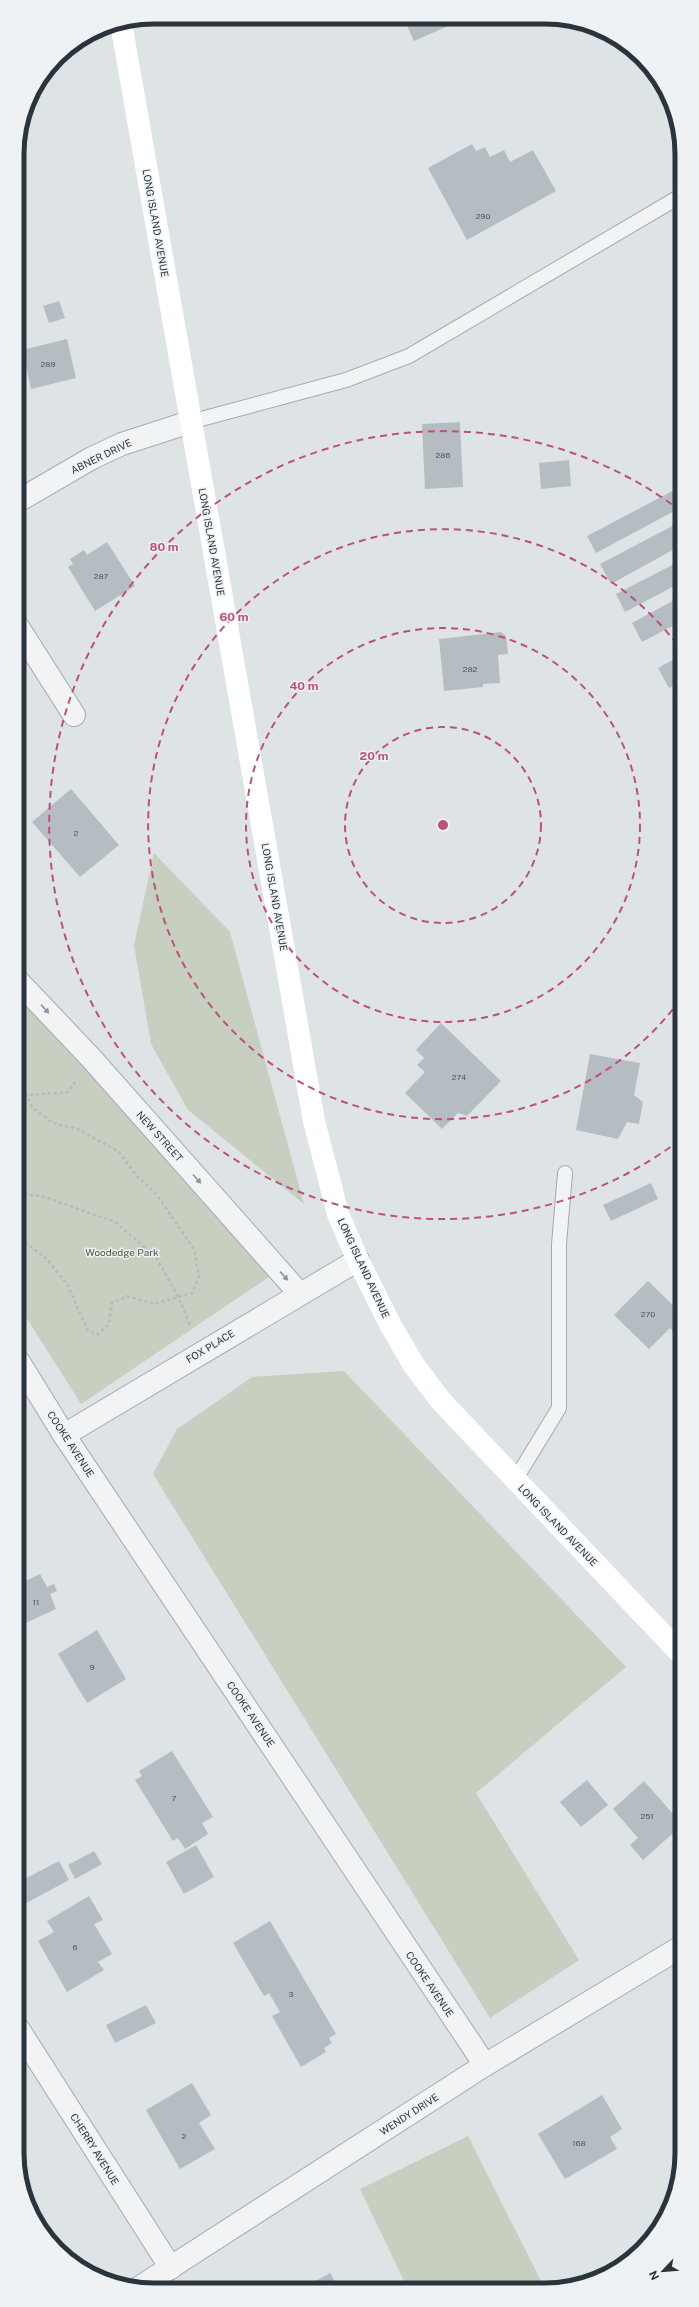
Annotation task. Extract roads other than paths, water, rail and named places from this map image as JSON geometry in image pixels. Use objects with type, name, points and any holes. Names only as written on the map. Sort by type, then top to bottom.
[{"type":"street","name":"LONG ISLAND AVENUE","points":[[123,28],[190,422],[314,1121],[338,1214],[358,1260],[391,1326],[413,1364],[441,1401],[675,1648]]},
{"type":"street","name":"ABNER DRIVE","points":[[24,498],[92,458],[122,444],[190,422]]},
{"type":"street","points":[[24,636],[74,715]]},
{"type":"street","name":"NEW STREET","points":[[24,987],[91,1058],[299,1293]]},
{"type":"street","name":"FOX PLACE","points":[[64,1435],[299,1293],[358,1260]]},
{"type":"street","name":"COOKE AVENUE","points":[[24,1370],[64,1435],[485,2065]]},
{"type":"street","name":"WENDY DRIVE","points":[[147,2283],[485,2065],[675,1951]]},
{"type":"street","name":"CHERRY AVENUE","points":[[24,2038],[171,2268]]},
{"type":"lane","points":[[190,422],[346,380],[381,369],[409,356],[675,200]]},
{"type":"lane","points":[[515,1480],[560,1408],[559,1244],[565,1173]]},
{"type":"park label","name":"Woodedge Park","points":[[122,1252]]}]
